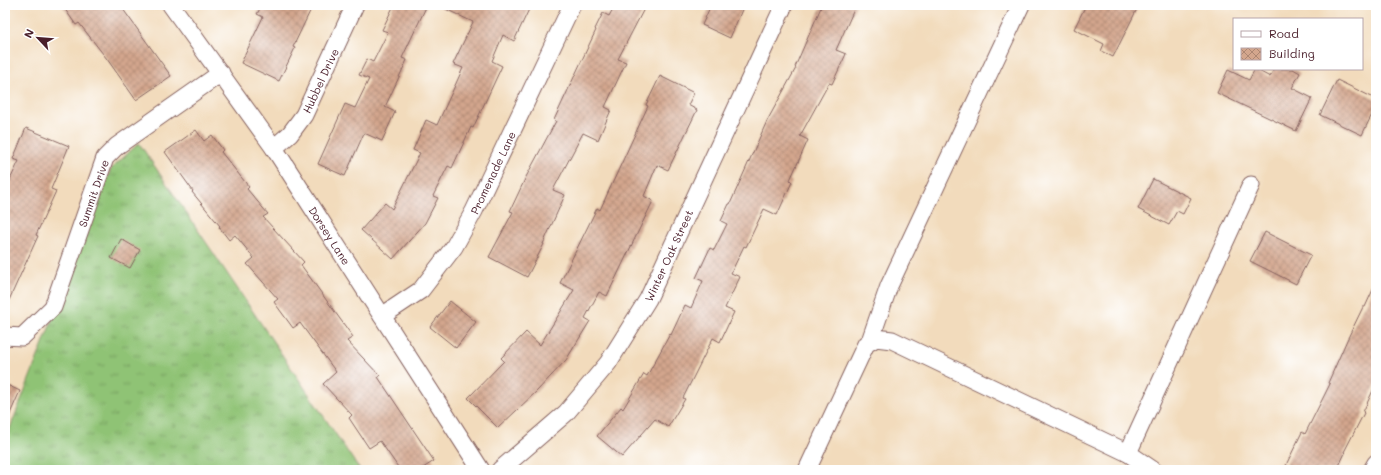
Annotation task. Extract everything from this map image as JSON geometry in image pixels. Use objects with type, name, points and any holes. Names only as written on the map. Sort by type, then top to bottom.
[{"type":"street","name":"Dorsey Lane","points":[[171,5],[274,148],[481,470]]},
{"type":"street","name":"Hubbel Drive","points":[[274,148],[290,134],[304,115],[355,5]]},
{"type":"street","name":"Promenade Lane","points":[[382,316],[421,290],[454,247],[474,211],[572,5]]},
{"type":"street","name":"Winter Oak Street","points":[[500,470],[566,413],[608,363],[648,299],[784,5]]},
{"type":"street","points":[[870,341],[889,286],[1021,5]]},
{"type":"street","name":"Summit Drive","points":[[5,336],[22,337],[53,307],[105,158],[117,146],[221,73]]},
{"type":"street","points":[[1128,453],[1251,185]]},
{"type":"street","points":[[807,470],[866,344],[876,338],[892,340],[1128,453],[1153,470]]},
{"type":"street","points":[[1372,470],[1376,463]]},
{"type":"green space","points":[[139,143],[360,470],[5,470],[5,441],[111,169]]},
{"type":"building","points":[[62,5],[120,5],[171,76],[136,100],[79,23],[76,25]]},
{"type":"building","points":[[262,5],[313,5],[279,81],[241,63],[263,17],[257,14]]},
{"type":"building","points":[[394,5],[427,5],[402,58],[407,60],[385,107],[395,112],[382,141],[364,133],[345,176],[318,164],[345,104],[355,108],[369,79],[359,75],[367,59],[373,62],[388,32],[382,30]]},
{"type":"building","points":[[437,5],[531,5],[514,41],[503,35],[492,61],[502,66],[473,128],[471,127],[452,168],[448,166],[433,196],[438,198],[425,223],[393,259],[361,230],[385,203],[392,209],[420,153],[413,150],[426,120],[437,125],[463,68],[453,64],[473,22]]},
{"type":"building","points":[[615,5],[646,5],[618,59],[626,62],[605,107],[611,110],[598,140],[583,133],[553,190],[565,195],[544,244],[527,277],[489,257],[513,212],[510,211],[526,177],[556,121],[554,120],[603,13],[609,16]]},
{"type":"building","points":[[711,5],[744,5],[730,38],[702,25]]},
{"type":"building","points":[[822,5],[856,5],[836,50],[846,54],[832,84],[829,83],[800,136],[808,140],[790,180],[792,182],[777,215],[764,209],[746,247],[744,246],[731,273],[740,277],[725,308],[734,312],[720,342],[713,338],[683,398],[685,399],[668,427],[655,419],[622,457],[597,436],[621,407],[623,409],[644,374],[647,376],[670,334],[671,335],[685,305],[691,308],[703,281],[696,278],[710,248],[714,250],[727,224],[721,221],[767,121],[796,68],[795,67]]},
{"type":"building","points":[[1086,5],[1139,5],[1113,57],[1101,51],[1104,44],[1074,29]]},
{"type":"building","points":[[1228,70],[1249,80],[1254,70],[1270,77],[1274,70],[1295,70],[1300,73],[1292,88],[1312,98],[1296,131],[1217,93]]},
{"type":"building","points":[[660,76],[694,93],[688,105],[697,110],[668,170],[657,165],[644,196],[653,201],[607,296],[599,292],[585,318],[590,321],[566,360],[537,391],[498,428],[468,398],[504,361],[501,358],[526,332],[540,345],[574,290],[560,283],[597,208],[600,210],[648,106],[646,105]]},
{"type":"building","points":[[1337,80],[1376,99],[1376,106],[1362,135],[1320,115]]},
{"type":"building","points":[[26,128],[69,146],[51,189],[56,191],[36,235],[38,236],[5,309],[5,190],[19,161],[13,159]]},
{"type":"building","points":[[196,130],[204,141],[212,135],[223,150],[221,152],[249,187],[247,189],[268,214],[263,217],[304,262],[301,265],[353,337],[347,341],[380,376],[378,377],[434,461],[420,470],[400,470],[380,441],[369,448],[349,418],[352,415],[323,384],[336,372],[300,323],[293,328],[274,302],[278,299],[247,264],[254,258],[235,235],[229,240],[219,227],[220,226],[192,192],[193,191],[165,152]]},
{"type":"building","points":[[1153,179],[1191,198],[1183,214],[1177,211],[1169,225],[1138,209]]},
{"type":"building","points":[[1265,232],[1311,255],[1296,284],[1250,261]]},
{"type":"building","points":[[121,239],[140,250],[130,268],[111,258]]},
{"type":"building","points":[[1376,283],[1376,384],[1363,412],[1364,413],[1344,452],[1345,453],[1337,470],[1296,470],[1286,465],[1302,432],[1305,434],[1330,384],[1328,383],[1347,340]]},
{"type":"building","points":[[450,301],[476,322],[456,348],[430,327]]},
{"type":"building","points":[[5,384],[20,391],[5,425]]}]
